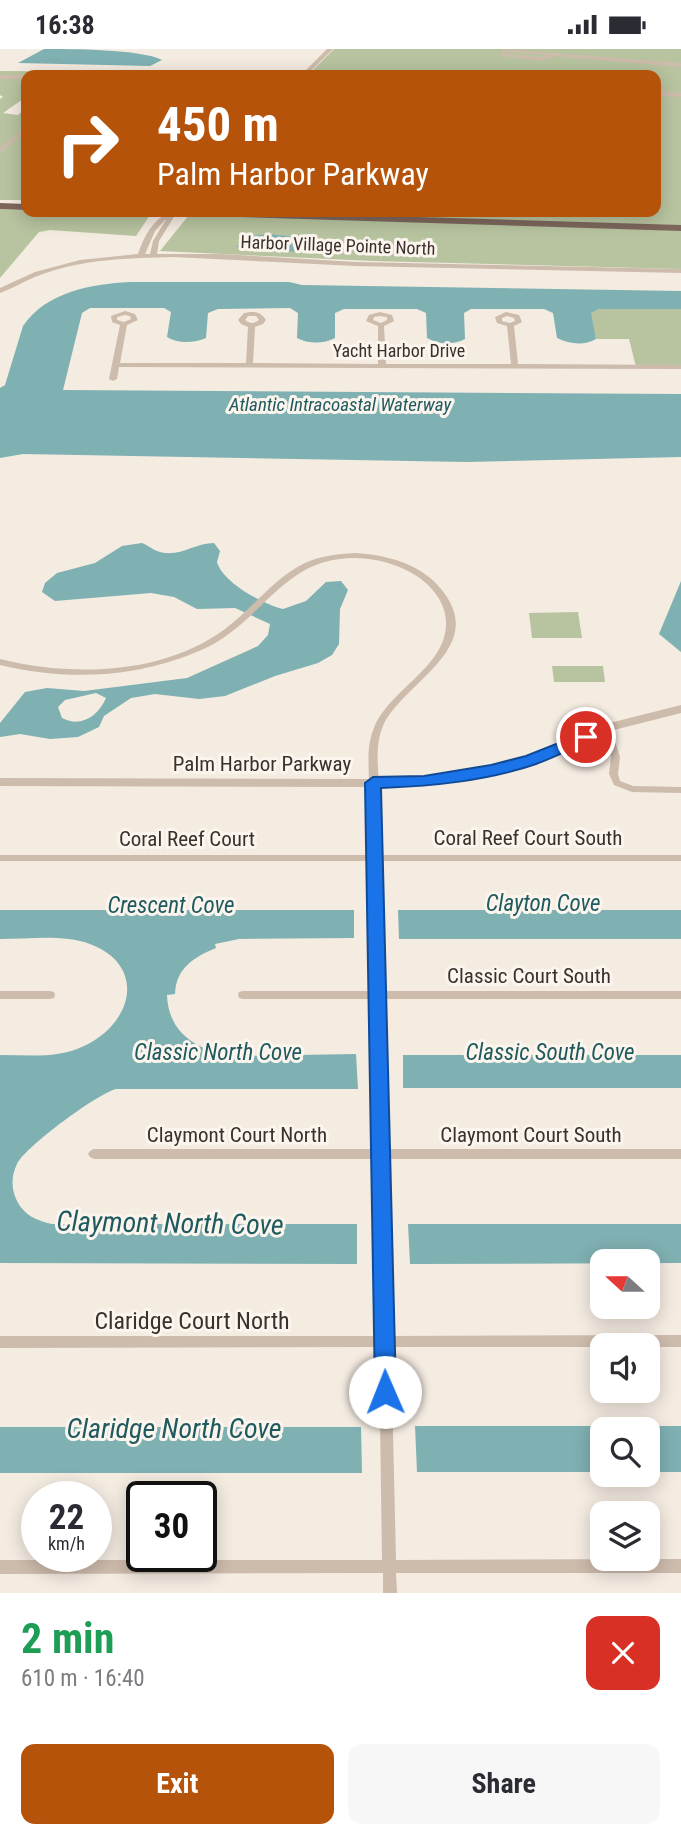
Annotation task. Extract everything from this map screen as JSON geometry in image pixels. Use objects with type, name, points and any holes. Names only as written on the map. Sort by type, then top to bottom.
[{"type":"main road","points":[[0,206],[21,207]]},
{"type":"main road","points":[[332,217],[681,228]]},
{"type":"street","points":[[309,70],[330,49]]},
{"type":"street","points":[[552,55],[542,59],[503,55],[505,50],[681,65]]},
{"type":"street","points":[[0,77],[21,77]]},
{"type":"street","points":[[661,93],[681,95]]},
{"type":"street","points":[[0,151],[21,132]]},
{"type":"street","points":[[141,257],[144,243],[163,217]]},
{"type":"street","points":[[153,257],[156,241],[171,217]]},
{"type":"street","name":"Harbor Village Pointe North","points":[[0,292],[30,276],[102,258],[238,257],[352,264],[681,271]]},
{"type":"street","points":[[113,379],[124,324]]},
{"type":"street","points":[[249,366],[252,325]]},
{"type":"street","points":[[381,325],[382,366]]},
{"type":"street","points":[[510,325],[515,366]]},
{"type":"street","name":"Yacht Harbor Drive","points":[[116,365],[681,366]]},
{"type":"street","points":[[0,662],[64,672],[99,672],[135,667],[193,650],[223,634],[295,572],[312,563],[335,558],[363,556],[385,559],[413,570],[433,584],[444,598],[451,619],[449,639],[433,663],[380,719],[373,745],[390,1593]]},
{"type":"street","name":"Palm Harbor Parkway","points":[[0,782],[373,783],[432,780],[509,767],[606,728],[681,709]]},
{"type":"street","points":[[606,728],[607,740],[616,760],[612,773],[617,783],[632,789],[681,790]]},
{"type":"street","name":"Coral Reef Court","points":[[0,858],[374,858]]},
{"type":"street","name":"Coral Reef Court South","points":[[374,858],[681,858]]},
{"type":"street","points":[[0,995],[50,995]]},
{"type":"street","name":"Classic Court South","points":[[243,995],[681,995]]},
{"type":"street","name":"Claymont Court North","points":[[94,1154],[381,1154]]},
{"type":"street","name":"Claymont Court South","points":[[381,1154],[681,1154]]},
{"type":"street","name":"Claridge Court North","points":[[0,1342],[681,1341]]},
{"type":"street","points":[[0,1567],[681,1566]]},
{"type":"green space","points":[[334,49],[681,49],[681,227],[405,217],[661,217],[661,70],[313,70]]},
{"type":"green space","points":[[0,71],[21,71],[21,100],[3,113],[18,115],[21,112],[21,200],[0,200],[0,99],[3,97],[0,95]]},
{"type":"green space","points":[[0,209],[21,210],[21,217],[149,217],[136,236],[50,230],[39,232],[0,278]]},
{"type":"green space","points":[[187,217],[681,230],[681,269],[373,261],[160,251]]},
{"type":"green space","points":[[599,309],[681,309],[681,367],[636,367],[629,339],[596,339],[590,313]]},
{"type":"green space","points":[[578,612],[582,638],[532,638],[529,613]]},
{"type":"green space","points":[[552,666],[603,666],[605,682],[554,682]]},
{"type":"water","points":[[44,49],[123,52],[162,60],[150,66],[18,63]]},
{"type":"water","points":[[269,234],[304,238],[310,248],[298,252],[236,247],[252,236]]},
{"type":"water","name":"Atlantic Intracoastal Waterway","points":[[130,282],[289,282],[302,285],[681,291],[681,309],[599,309],[591,313],[596,339],[582,343],[571,343],[557,338],[553,313],[544,309],[471,309],[464,313],[465,339],[446,343],[427,338],[426,313],[417,309],[344,309],[335,313],[335,338],[316,343],[297,338],[298,313],[290,308],[218,309],[208,313],[206,338],[186,342],[167,337],[171,312],[164,308],[90,308],[82,313],[63,390],[681,394],[681,457],[467,462],[23,454],[0,458],[0,388],[5,385],[23,326],[44,305],[70,292]]},
{"type":"water","points":[[142,543],[157,551],[172,553],[214,543],[220,551],[217,562],[221,570],[235,585],[265,603],[283,609],[306,601],[326,582],[341,581],[348,590],[340,609],[339,644],[332,655],[318,663],[275,676],[225,696],[199,699],[155,694],[131,698],[104,716],[99,727],[78,737],[50,739],[20,734],[0,737],[0,723],[25,692],[47,688],[84,691],[187,678],[258,646],[268,635],[270,624],[235,608],[197,609],[174,597],[151,593],[55,601],[42,592],[45,583],[57,573],[95,563],[122,546]],"holes":[[[96,693],[106,698],[94,715],[82,721],[62,718],[58,707],[65,700]]]},
{"type":"water","points":[[681,581],[681,652],[659,634]]},
{"type":"water","points":[[0,910],[354,910],[354,938],[239,939],[215,944],[216,948],[200,955],[183,970],[175,994],[167,995],[173,1021],[180,1031],[200,1046],[238,1056],[356,1054],[358,1089],[116,1089],[79,1110],[34,1145],[17,1164],[12,1183],[15,1196],[23,1210],[36,1219],[52,1224],[357,1224],[357,1264],[0,1263],[0,1055],[53,1055],[84,1046],[113,1024],[127,995],[126,980],[120,966],[108,954],[90,944],[57,938],[0,939]]},
{"type":"water","points":[[398,910],[681,910],[681,939],[399,939]]},
{"type":"water","points":[[403,1055],[681,1055],[681,1088],[403,1088]]},
{"type":"water","points":[[408,1224],[681,1224],[681,1263],[660,1263],[660,1249],[590,1249],[590,1263],[410,1264]]},
{"type":"water","points":[[415,1426],[590,1426],[590,1472],[417,1472]]},
{"type":"water","points":[[660,1426],[681,1426],[681,1472],[660,1472]]},
{"type":"water","name":"Claridge North Cove","points":[[0,1427],[361,1427],[362,1473],[0,1473]]},
{"type":"route","points":[[385,1392],[373,783],[424,781],[491,771],[531,760],[586,737]]},
{"type":"water label","name":"Clayton Cove","points":[[543,903]]},
{"type":"water label","name":"Crescent Cove","points":[[171,905]]},
{"type":"water label","name":"Classic North Cove","points":[[218,1052]]},
{"type":"water label","name":"Classic South Cove","points":[[550,1052]]},
{"type":"water label","name":"Claymont North Cove","points":[[170,1223]]}]
